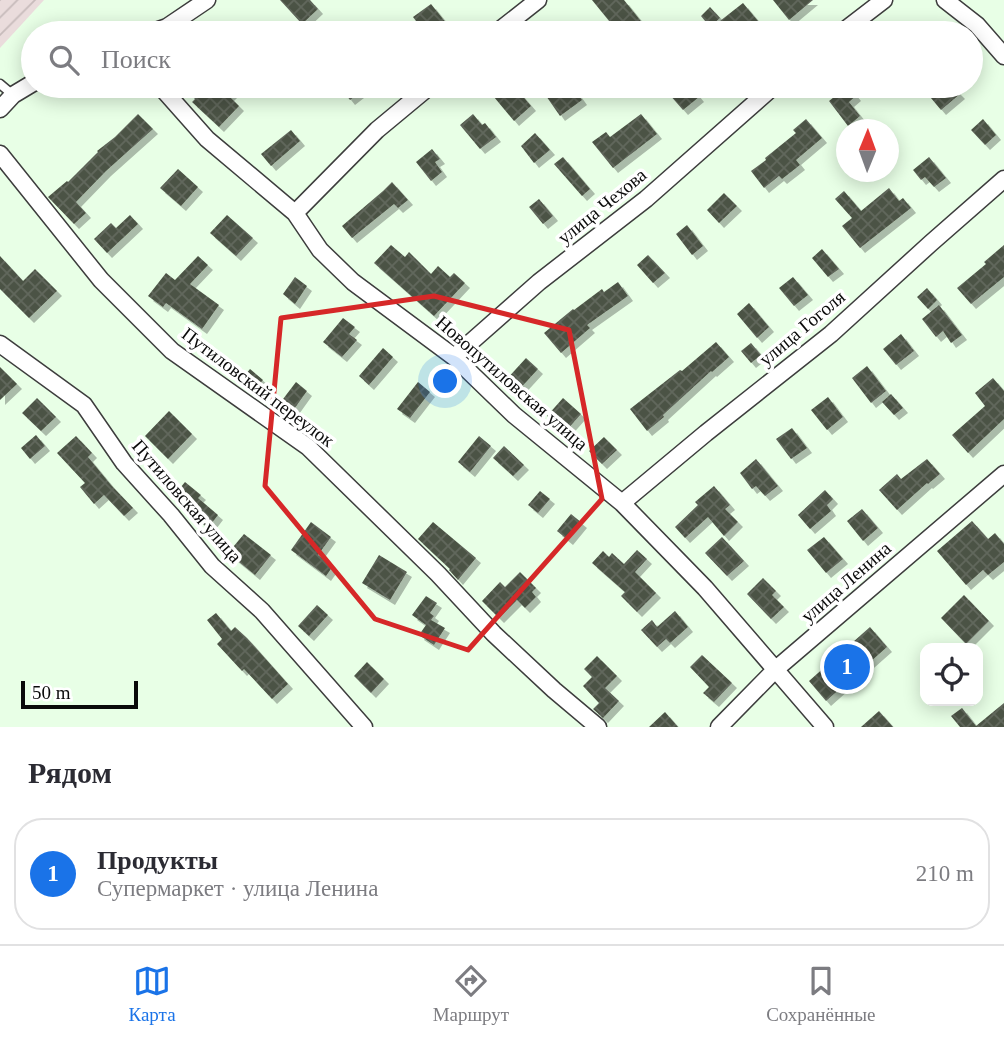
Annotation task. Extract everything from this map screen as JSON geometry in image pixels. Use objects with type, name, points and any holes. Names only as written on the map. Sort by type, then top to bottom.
[{"type":"street","points":[[176,21],[208,0]]},
{"type":"street","points":[[511,21],[538,0]]},
{"type":"street","points":[[857,21],[884,0]]},
{"type":"street","points":[[945,0],[972,21]]},
{"type":"street","points":[[983,32],[1004,56]]},
{"type":"street","points":[[0,109],[21,90]]},
{"type":"street","name":"Новопутиловская улица","points":[[171,98],[207,139],[295,213],[320,250],[353,282],[454,357],[514,415],[622,503],[705,587],[825,727]]},
{"type":"street","points":[[295,213],[377,130],[416,98]]},
{"type":"street","name":"улица Чехова","points":[[454,357],[539,282],[646,199],[760,98]]},
{"type":"street","name":"Путиловский переулок","points":[[0,154],[101,280],[172,351],[308,447],[438,574],[494,634],[598,727]]},
{"type":"street","name":"улица Гоголя","points":[[622,503],[831,334],[1004,178]]},
{"type":"street","name":"Путиловская улица","points":[[0,344],[84,405],[124,463],[212,566],[262,611],[364,727]]},
{"type":"street","name":"улица Ленина","points":[[719,727],[776,669],[1004,474]]},
{"type":"lane","points":[[0,84],[13,95]]},
{"type":"highlighted area","points":[[434,296],[569,330],[602,499],[468,650],[375,619],[265,486],[281,318]]},
{"type":"shaded area","points":[[0,0],[44,0],[25,21],[21,21],[21,25],[0,48]]},
{"type":"building","points":[[280,0],[310,0],[318,9],[305,21],[299,21]]},
{"type":"building","points":[[592,0],[624,0],[641,21],[609,21]]},
{"type":"building","points":[[773,0],[813,0],[789,20]]},
{"type":"building","points":[[743,3],[758,21],[720,21]]},
{"type":"building","points":[[431,4],[445,21],[416,21],[413,17]]},
{"type":"building","points":[[710,7],[720,18],[717,21],[705,21],[701,16]]},
{"type":"building","points":[[231,98],[239,106],[219,127],[192,102],[195,99]]},
{"type":"building","points":[[495,98],[524,98],[531,106],[514,121]]},
{"type":"building","points":[[547,98],[581,98],[582,100],[560,116]]},
{"type":"building","points":[[672,98],[698,98],[683,110]]},
{"type":"building","points":[[833,98],[854,98],[849,102],[860,116],[856,119],[843,119],[829,101]]},
{"type":"building","points":[[931,98],[955,98],[941,110]]},
{"type":"building","points":[[138,114],[153,129],[76,202],[86,213],[74,224],[48,197],[68,182]]},
{"type":"building","points":[[473,114],[482,125],[485,123],[496,137],[480,149],[460,125]]},
{"type":"building","points":[[641,114],[657,134],[613,168],[592,142],[606,132],[610,137]]},
{"type":"building","points":[[806,119],[822,138],[796,160],[800,165],[782,179],[779,176],[764,188],[751,171],[796,133],[793,130]]},
{"type":"building","points":[[983,119],[996,135],[985,145],[971,130]]},
{"type":"building","points":[[291,130],[300,141],[271,166],[261,154]]},
{"type":"building","points":[[535,133],[550,150],[534,163],[521,146]]},
{"type":"building","points":[[432,149],[440,159],[435,162],[442,172],[431,181],[416,162]]},
{"type":"building","points":[[563,157],[590,189],[582,196],[554,164]]},
{"type":"building","points":[[929,157],[946,178],[934,187],[925,177],[921,180],[913,170]]},
{"type":"building","points":[[178,169],[198,187],[181,206],[160,188]]},
{"type":"building","points":[[392,182],[408,200],[398,208],[394,204],[352,238],[342,226]]},
{"type":"building","points":[[889,188],[899,201],[903,198],[911,208],[860,248],[842,226],[852,218],[835,199],[844,191],[861,211]]},
{"type":"building","points":[[724,193],[737,206],[719,223],[707,210]]},
{"type":"building","points":[[539,199],[553,216],[543,224],[529,207]]},
{"type":"building","points":[[130,215],[138,224],[107,253],[94,239],[111,223],[116,228]]},
{"type":"building","points":[[227,215],[253,238],[236,256],[210,233]]},
{"type":"building","points":[[687,225],[703,246],[692,255],[676,234]]},
{"type":"building","points":[[391,245],[405,257],[409,252],[431,274],[438,266],[450,277],[454,273],[465,283],[434,316],[374,263]]},
{"type":"building","points":[[1004,245],[1004,277],[971,304],[957,288]]},
{"type":"building","points":[[822,249],[839,269],[828,277],[812,258]]},
{"type":"building","points":[[648,255],[665,273],[653,283],[637,265]]},
{"type":"building","points":[[0,256],[23,281],[35,269],[57,291],[29,318],[0,289]]},
{"type":"building","points":[[198,256],[208,265],[190,284],[219,305],[202,329],[166,303],[163,307],[148,296],[166,273],[175,280]]},
{"type":"building","points":[[295,277],[307,286],[295,304],[283,294]]},
{"type":"building","points":[[793,277],[808,295],[794,306],[779,288]]},
{"type":"building","points":[[618,282],[628,296],[587,325],[590,328],[561,353],[544,333],[602,289],[604,292]]},
{"type":"building","points":[[927,288],[937,300],[928,309],[917,297]]},
{"type":"building","points":[[749,303],[769,327],[757,338],[737,314]]},
{"type":"building","points":[[939,305],[962,335],[951,343],[943,331],[936,337],[922,319]]},
{"type":"building","points":[[343,318],[355,327],[349,334],[357,340],[342,357],[323,342]]},
{"type":"building","points":[[901,334],[914,351],[896,365],[883,349]]},
{"type":"building","points":[[716,342],[729,357],[647,431],[630,409]]},
{"type":"building","points":[[751,343],[761,355],[751,363],[741,351]]},
{"type":"building","points":[[383,348],[393,357],[369,385],[359,376]]},
{"type":"building","points":[[526,358],[538,369],[517,392],[505,381]]},
{"type":"building","points":[[867,366],[886,391],[871,403],[852,378]]},
{"type":"building","points":[[0,367],[17,384],[0,400]]},
{"type":"building","points":[[250,369],[263,380],[254,391],[241,380]]},
{"type":"building","points":[[993,378],[1004,391],[1004,419],[968,453],[952,435],[985,406],[975,393]]},
{"type":"building","points":[[296,382],[307,391],[292,412],[280,403]]},
{"type":"building","points":[[418,382],[430,392],[410,418],[397,409]]},
{"type":"building","points":[[891,394],[903,408],[894,415],[882,402]]},
{"type":"building","points":[[828,397],[843,417],[827,430],[811,410]]},
{"type":"building","points":[[37,398],[56,417],[41,431],[22,413]]},
{"type":"building","points":[[563,398],[581,414],[565,432],[547,416]]},
{"type":"building","points":[[169,411],[192,434],[168,459],[145,436]]},
{"type":"building","points":[[792,428],[807,448],[791,459],[776,439]]},
{"type":"building","points":[[36,435],[45,446],[30,459],[21,448]]},
{"type":"building","points":[[76,436],[92,453],[88,457],[133,508],[124,516],[104,495],[94,504],[80,487],[85,483],[57,453]]},
{"type":"building","points":[[479,436],[491,446],[470,472],[458,462]]},
{"type":"building","points":[[604,437],[617,450],[602,464],[589,451]]},
{"type":"building","points":[[504,446],[524,465],[513,476],[493,458]]},
{"type":"building","points":[[756,459],[778,486],[765,496],[756,486],[752,489],[740,473]]},
{"type":"building","points":[[927,459],[940,474],[897,510],[879,490],[897,474],[901,479]]},
{"type":"building","points":[[185,482],[201,495],[198,498],[218,515],[208,528],[172,498]]},
{"type":"building","points":[[714,486],[730,505],[725,509],[738,522],[724,536],[708,517],[685,538],[675,527],[698,505],[695,502]]},
{"type":"building","points":[[825,490],[833,499],[827,505],[831,511],[810,529],[798,515]]},
{"type":"building","points":[[540,491],[550,499],[538,513],[528,505]]},
{"type":"building","points":[[862,509],[878,528],[863,541],[847,521]]},
{"type":"building","points":[[571,514],[582,523],[568,540],[557,531]]},
{"type":"building","points":[[972,521],[988,539],[995,533],[1004,544],[1004,562],[988,575],[983,570],[966,585],[937,551]]},
{"type":"building","points":[[311,522],[331,537],[318,555],[333,566],[326,576],[291,550]]},
{"type":"building","points":[[433,522],[476,558],[458,580],[418,539]]},
{"type":"building","points":[[244,534],[271,555],[255,575],[228,553]]},
{"type":"building","points":[[722,537],[744,561],[727,576],[705,553]]},
{"type":"building","points":[[824,537],[843,559],[826,573],[807,550]]},
{"type":"building","points":[[637,550],[647,559],[635,572],[656,593],[637,612],[621,596],[625,592],[592,563],[603,551],[609,557],[612,553],[624,564]]},
{"type":"building","points":[[379,555],[407,572],[390,600],[362,583]]},
{"type":"building","points":[[520,572],[536,588],[532,592],[536,597],[525,608],[517,600],[499,618],[482,601],[500,582],[505,587]]},
{"type":"building","points":[[763,578],[776,591],[772,595],[784,607],[771,619],[747,594]]},
{"type":"building","points":[[964,595],[989,621],[965,643],[941,618]]},
{"type":"building","points":[[426,596],[437,603],[430,613],[434,616],[431,620],[445,628],[434,645],[419,635],[426,625],[412,615]]},
{"type":"building","points":[[317,605],[328,615],[309,636],[298,626]]},
{"type":"building","points":[[675,611],[688,627],[670,643],[666,639],[657,647],[641,630],[652,620],[657,627]]},
{"type":"building","points":[[216,613],[231,631],[235,627],[247,638],[288,684],[272,699],[217,644],[222,639],[207,620]]},
{"type":"building","points":[[870,627],[887,647],[826,701],[809,681]]},
{"type":"building","points":[[702,655],[732,683],[714,702],[703,693],[709,687],[690,667]]},
{"type":"building","points":[[597,656],[617,676],[605,688],[619,701],[603,718],[593,709],[599,703],[583,686],[592,677],[584,669]]},
{"type":"building","points":[[367,662],[384,679],[371,693],[354,676]]},
{"type":"building","points":[[1004,703],[1004,727],[960,727],[951,716],[962,708],[976,726]]},
{"type":"building","points":[[879,711],[893,727],[861,727]]},
{"type":"building","points":[[665,712],[678,727],[649,727]]},
{"type":"place","name":"Продукты","points":[[847,667]]}]
